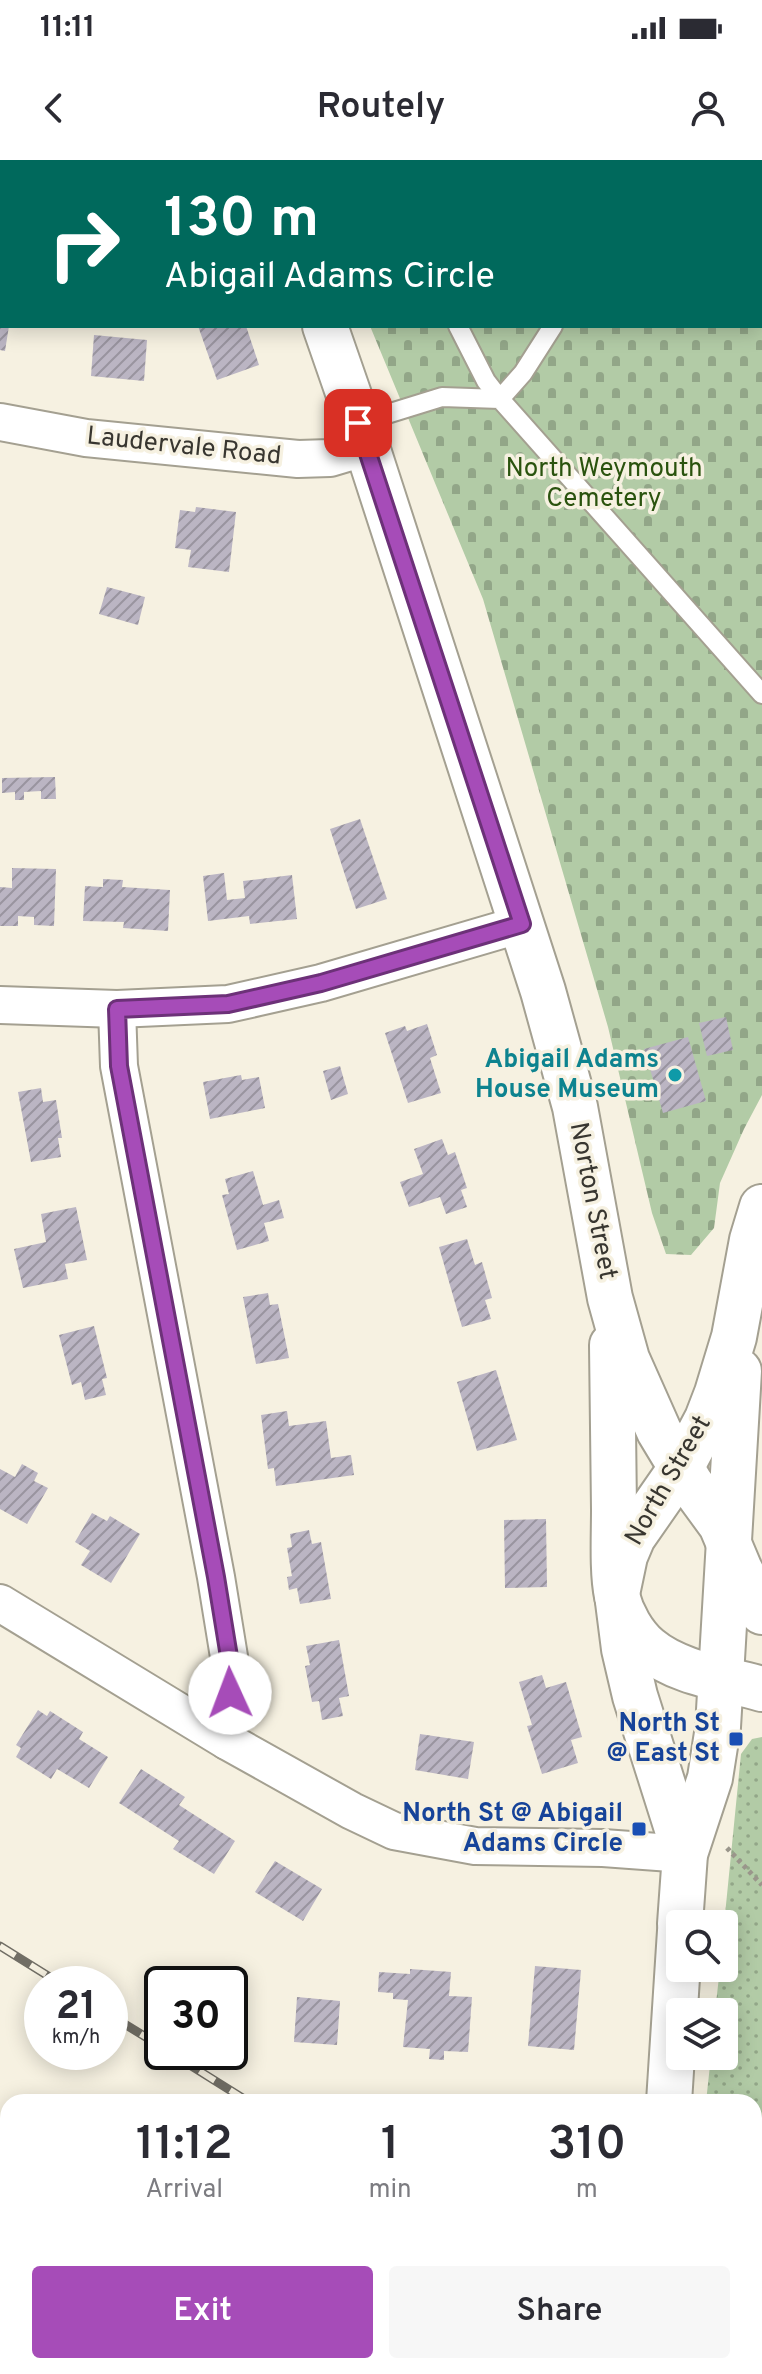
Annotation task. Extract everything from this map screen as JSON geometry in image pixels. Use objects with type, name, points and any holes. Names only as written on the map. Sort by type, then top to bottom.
[{"type":"street","name":"Norton Street","points":[[326,328],[543,991],[575,1107],[610,1298],[637,1384],[659,1431],[729,1540],[740,1570],[762,1612]]},
{"type":"street","name":"Laudervale Road","points":[[0,422],[86,438],[298,459],[330,458],[363,435]]},
{"type":"street","points":[[0,1005],[117,1009],[228,1004],[321,983],[522,924]]},
{"type":"street","points":[[117,1009],[119,1066],[231,1669],[227,1741]]},
{"type":"street","name":"North Street","points":[[706,1850],[635,1696],[624,1649],[617,1594],[625,1556],[633,1537],[681,1468],[717,1393],[734,1337],[752,1240],[762,1207]]},
{"type":"street","name":"North Street","points":[[685,1910],[706,1850],[710,1778],[718,1727],[742,1684],[729,1540],[743,1293]]},
{"type":"street","name":"Norton Street","points":[[610,1298],[617,1594]]},
{"type":"street","points":[[617,1594],[634,1632],[661,1657],[679,1666],[742,1684]]},
{"type":"street","points":[[0,1603],[227,1741],[394,1831],[475,1846],[706,1850]]},
{"type":"street","points":[[670,2094],[677,1982]]},
{"type":"lane","points":[[459,328],[486,381],[500,399],[762,694]]},
{"type":"lane","points":[[500,399],[523,373],[552,328]]},
{"type":"lane","points":[[363,435],[442,397],[500,399]]},
{"type":"path","points":[[706,1850],[762,1885]]},
{"type":"green space","name":"North Weymouth Cemetery","points":[[371,328],[762,328],[762,1095],[720,1183],[714,1228],[691,1255],[666,1254],[652,1213],[608,1027],[483,599]]},
{"type":"green space","points":[[762,1737],[762,2094],[707,2094],[709,2070],[738,2070],[738,1998],[717,1998],[718,1982],[738,1982],[738,1910],[725,1910],[741,1754],[752,1739]]},
{"type":"building","points":[[0,328],[9,328],[5,351],[0,350]]},
{"type":"building","points":[[199,328],[247,328],[259,365],[217,380]]},
{"type":"building","points":[[94,335],[147,340],[144,381],[91,376]]},
{"type":"building","points":[[196,507],[236,512],[229,572],[188,567],[191,550],[175,548],[180,510],[195,512]]},
{"type":"building","points":[[107,587],[145,597],[138,625],[99,614]]},
{"type":"building","points":[[55,777],[56,799],[41,799],[41,791],[24,792],[24,800],[15,800],[15,792],[2,793],[2,778]]},
{"type":"building","points":[[360,819],[387,899],[356,909],[330,829]]},
{"type":"building","points":[[12,868],[56,869],[54,926],[34,925],[34,917],[18,916],[18,926],[0,926],[0,887],[12,888]]},
{"type":"building","points":[[224,873],[227,900],[245,898],[243,881],[292,875],[297,919],[250,924],[249,916],[208,921],[203,876]]},
{"type":"building","points":[[103,879],[123,880],[122,887],[170,890],[168,931],[123,928],[124,922],[83,921],[85,886],[103,887]]},
{"type":"building","points":[[726,1017],[733,1050],[707,1056],[699,1023]]},
{"type":"building","points":[[427,1024],[437,1055],[430,1058],[441,1093],[408,1103],[385,1033],[405,1026],[407,1031]]},
{"type":"building","name":"Abigail Adams House Museum","points":[[688,1037],[706,1101],[663,1113],[644,1049]]},
{"type":"building","points":[[340,1066],[348,1094],[331,1100],[323,1071]]},
{"type":"building","points":[[241,1075],[242,1080],[259,1077],[265,1108],[210,1119],[203,1082]]},
{"type":"building","points":[[41,1088],[43,1102],[56,1100],[62,1138],[58,1138],[61,1157],[31,1162],[18,1092]]},
{"type":"building","points":[[442,1139],[448,1155],[455,1152],[467,1188],[461,1190],[467,1207],[446,1214],[440,1197],[409,1207],[400,1182],[423,1174],[414,1149]]},
{"type":"building","points":[[253,1171],[263,1205],[279,1200],[284,1218],[264,1223],[269,1241],[237,1250],[222,1195],[229,1194],[225,1179]]},
{"type":"building","points":[[76,1207],[87,1260],[65,1264],[68,1279],[23,1288],[14,1249],[46,1242],[41,1214]]},
{"type":"building","points":[[467,1239],[475,1265],[482,1262],[492,1298],[485,1300],[491,1319],[462,1327],[439,1247]]},
{"type":"building","points":[[268,1293],[270,1305],[278,1304],[289,1358],[256,1364],[243,1297]]},
{"type":"building","points":[[94,1326],[107,1378],[102,1379],[106,1395],[85,1400],[81,1382],[72,1385],[59,1335]]},
{"type":"building","points":[[496,1370],[517,1440],[477,1451],[457,1382]]},
{"type":"building","points":[[287,1411],[289,1426],[326,1421],[331,1458],[351,1455],[354,1475],[276,1486],[274,1468],[268,1469],[261,1415]]},
{"type":"building","points":[[22,1464],[38,1473],[34,1481],[48,1488],[27,1524],[0,1509],[0,1469],[15,1477]]},
{"type":"building","points":[[92,1513],[107,1521],[110,1516],[140,1534],[111,1583],[81,1565],[90,1551],[75,1542]]},
{"type":"building","points":[[546,1519],[547,1587],[505,1588],[504,1520]]},
{"type":"building","points":[[309,1530],[312,1544],[321,1542],[331,1599],[300,1604],[297,1588],[289,1590],[287,1577],[292,1576],[287,1548],[292,1547],[290,1534]]},
{"type":"building","points":[[339,1640],[349,1696],[339,1698],[343,1716],[322,1720],[319,1701],[312,1702],[305,1666],[310,1665],[306,1646]]},
{"type":"building","points":[[542,1675],[546,1688],[566,1682],[582,1737],[571,1740],[578,1763],[542,1774],[527,1726],[532,1725],[519,1682]]},
{"type":"building","points":[[38,1710],[47,1716],[50,1711],[83,1732],[79,1739],[108,1757],[89,1788],[57,1769],[51,1779],[16,1757],[21,1748],[16,1745]]},
{"type":"building","points":[[420,1734],[474,1742],[468,1779],[415,1770]]},
{"type":"building","points":[[141,1769],[185,1797],[179,1805],[235,1841],[214,1874],[173,1849],[179,1841],[119,1803]]},
{"type":"building","points":[[275,1861],[322,1889],[303,1921],[255,1892]]},
{"type":"building","points":[[535,1966],[581,1970],[574,2050],[528,2046]]},
{"type":"building","points":[[410,1969],[451,1972],[449,1996],[472,1997],[468,2052],[444,2051],[444,2060],[429,2059],[430,2049],[403,2047],[408,2000],[393,1999],[393,1993],[378,1992],[379,1972],[410,1974]]},
{"type":"building","points":[[297,1997],[340,2001],[337,2045],[294,2042]]},
{"type":"railway","points":[[0,1946],[32,1966]]},
{"type":"railway","points":[[128,2026],[144,2036]]},
{"type":"railway","points":[[198,2070],[236,2094]]},
{"type":"place","name":"Abigail Adams House Museum","points":[[675,1075]]},
{"type":"place","name":"North St @ East St","points":[[736,1739]]},
{"type":"place","name":"North St @ Abigail Adams Circle","points":[[639,1829]]},
{"type":"route","points":[[230,1693],[231,1669],[216,1577],[119,1066],[117,1009],[228,1004],[321,983],[522,924],[358,423]]}]
